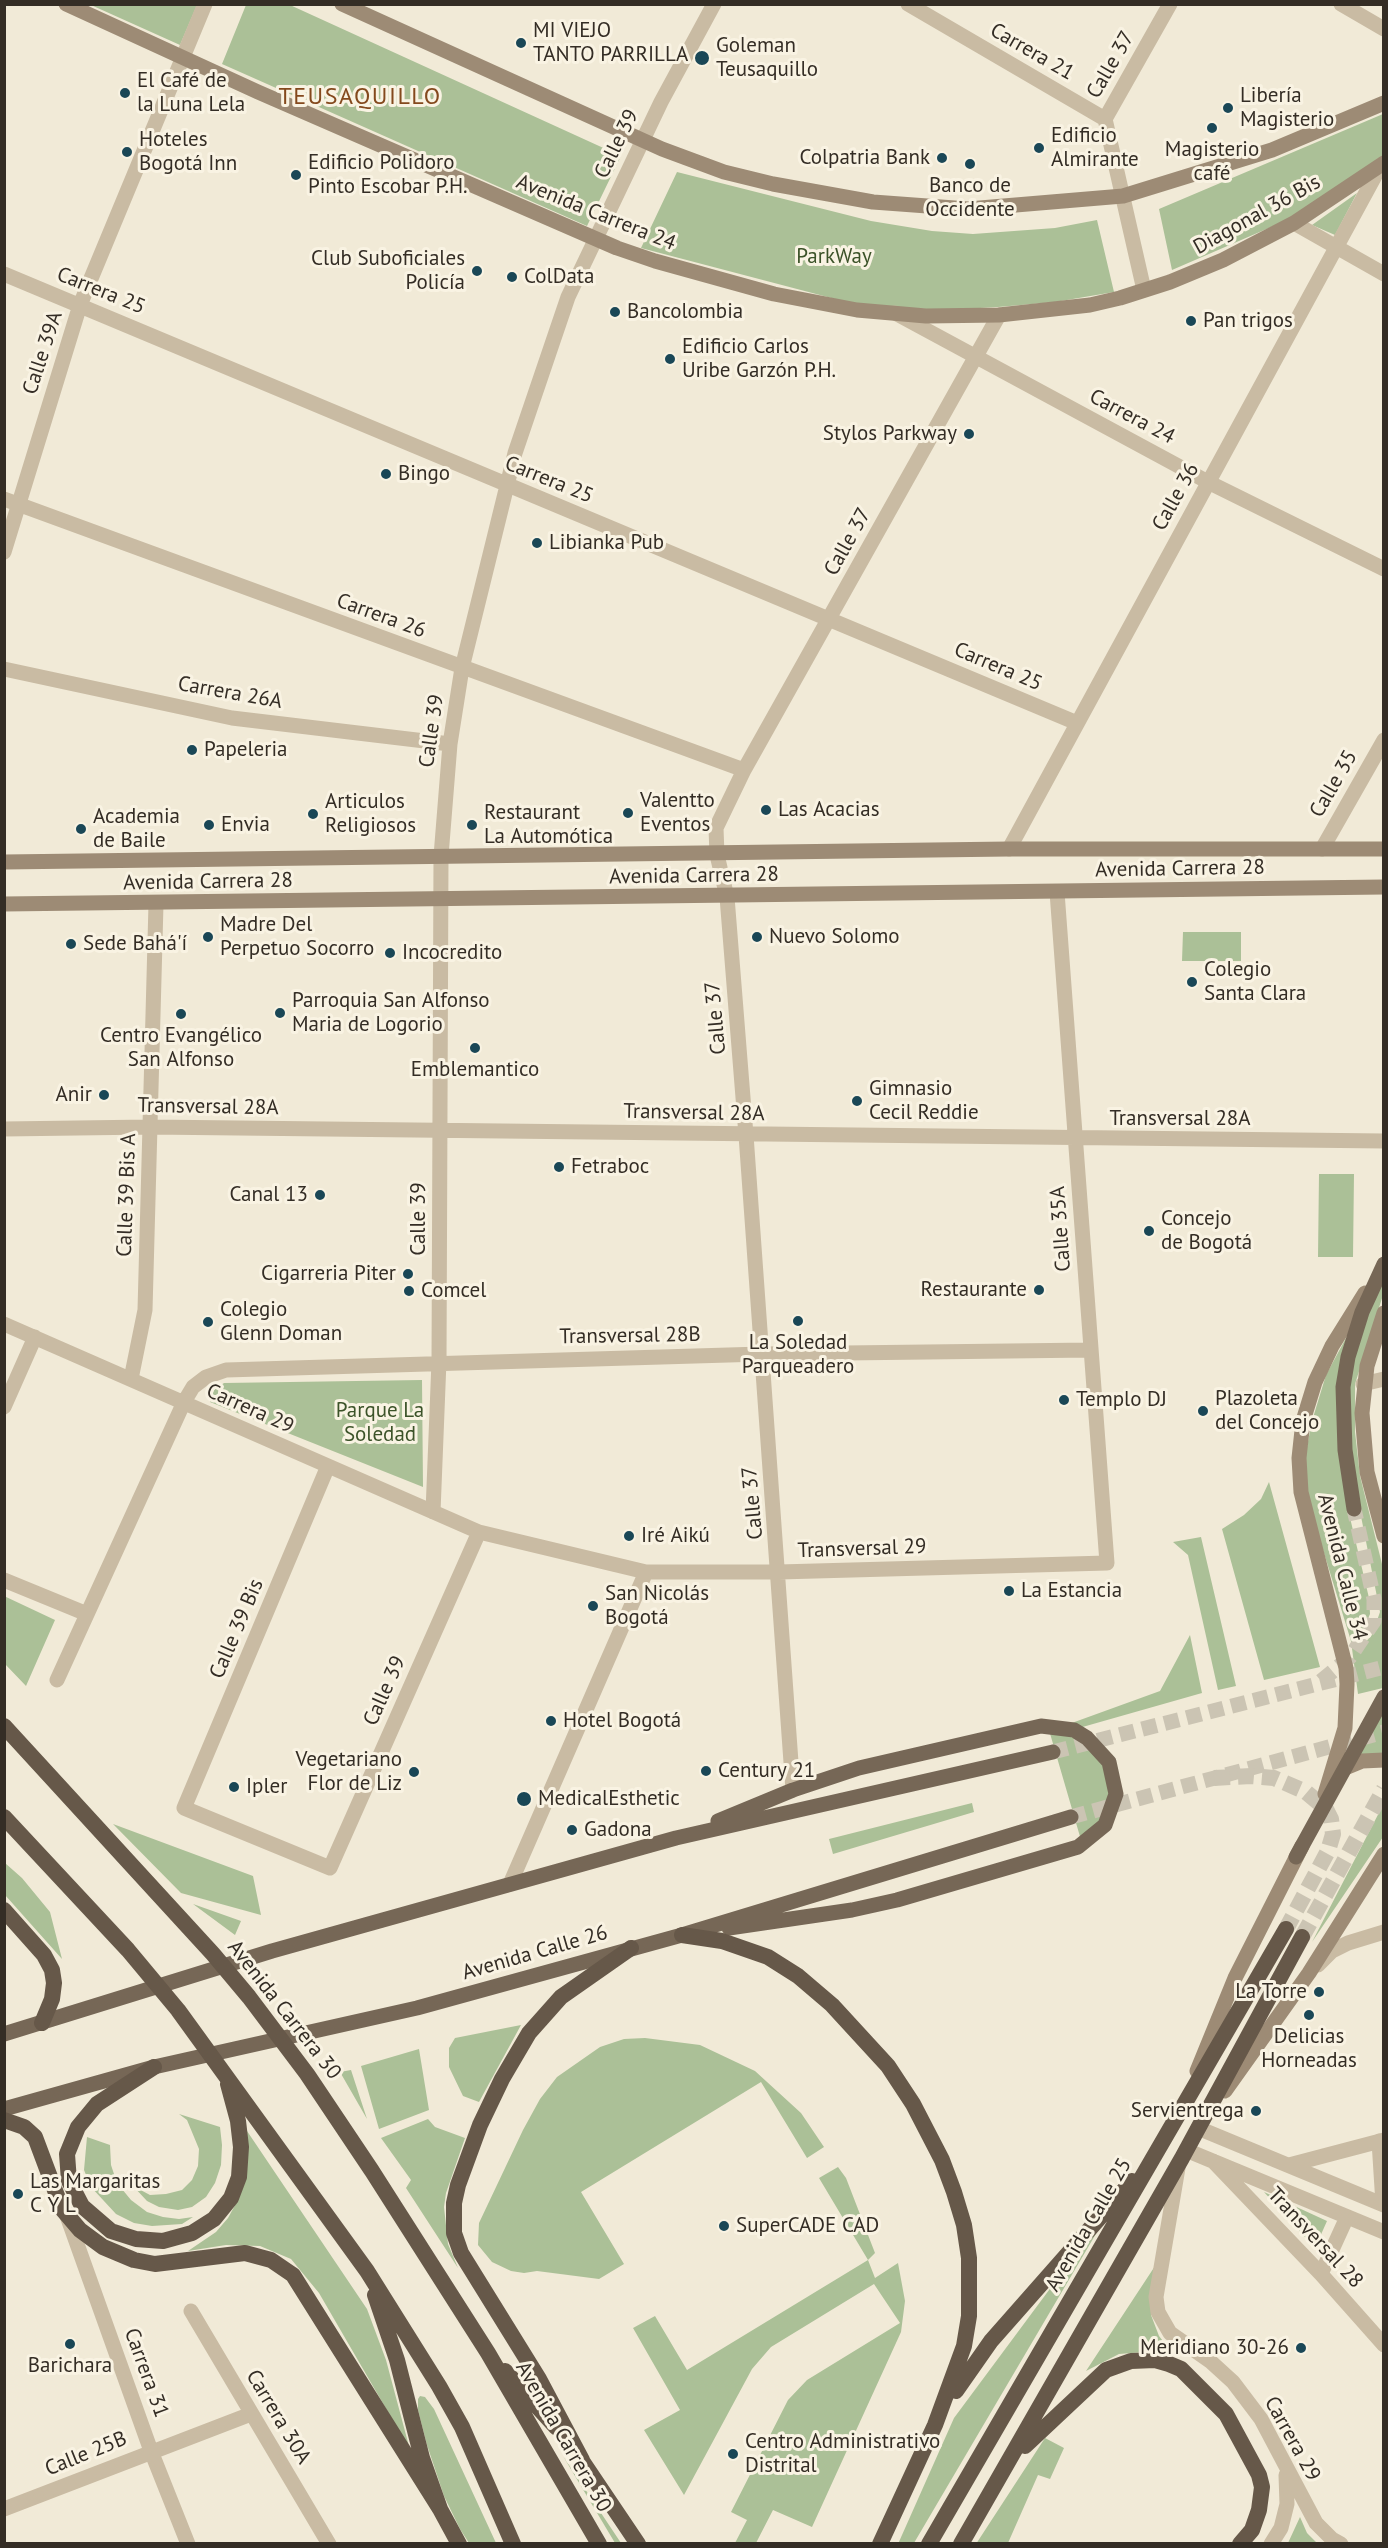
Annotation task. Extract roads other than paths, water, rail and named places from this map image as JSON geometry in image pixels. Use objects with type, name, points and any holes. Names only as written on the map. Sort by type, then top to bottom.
[{"type":"highway","name":"Avenida Carrera 30","points":[[4,1726],[213,1954],[249,1997],[307,2074],[488,2353],[599,2544]]},
{"type":"highway","points":[[4,1817],[128,1950],[223,2069],[367,2271],[434,2377],[462,2427],[513,2544]]},
{"type":"highway","points":[[4,1910],[44,1955],[52,1970],[54,1983],[52,1999],[42,2023]]},
{"type":"highway","name":"Avenida Calle 25","points":[[929,2544],[1178,2119],[1286,1929]]},
{"type":"highway","points":[[682,1935],[746,1947],[768,1957],[798,1976],[862,2035],[888,2066],[913,2104],[942,2160],[954,2192],[964,2225],[969,2258],[969,2316],[964,2346],[935,2425],[880,2544]]},
{"type":"highway","points":[[961,2544],[1198,2128],[1302,1936]]},
{"type":"highway","points":[[582,2460],[539,2379],[461,2253],[454,2233],[454,2203],[458,2185],[480,2125],[502,2079],[529,2032],[561,1997],[589,1975],[631,1948]]},
{"type":"highway","points":[[154,2067],[97,2103],[78,2127],[68,2147],[66,2172],[72,2190],[89,2214],[111,2231],[136,2239],[163,2241],[192,2234],[220,2213],[231,2198],[241,2167],[240,2133],[223,2069]]},
{"type":"highway","points":[[4,2120],[24,2127],[38,2142],[59,2203],[67,2216],[94,2242],[112,2252],[142,2262],[170,2263],[230,2253],[245,2253],[271,2260],[288,2271],[302,2285],[440,2509],[459,2544]]},
{"type":"highway","points":[[935,2425],[991,2341],[1158,2151]]},
{"type":"highway","points":[[367,2271],[397,2360],[422,2458],[440,2509]]},
{"type":"highway","name":"Avenida Carrera 30","points":[[488,2353],[534,2401],[582,2460],[638,2544]]},
{"type":"highway","points":[[1011,2459],[1106,2370],[1131,2361],[1155,2360],[1168,2364],[1180,2369],[1226,2414],[1259,2475],[1262,2487],[1259,2510],[1252,2530],[1240,2544]]},
{"type":"main road","name":"Avenida Carrera 24","points":[[66,4],[183,58],[595,238],[656,261],[774,294],[826,305],[926,316],[999,315],[1090,305],[1144,290]]},
{"type":"main road","points":[[342,4],[372,11],[642,141],[724,171],[783,186],[873,202],[968,209],[1018,207],[1123,195],[1272,150],[1383,103]]},
{"type":"main road","name":"Diagonal 36 Bis","points":[[1144,290],[1202,270],[1294,222],[1382,164]]},
{"type":"main road","name":"Avenida Carrera 28","points":[[4,862],[717,855],[1009,849],[1383,849]]},
{"type":"main road","name":"Avenida Carrera 28","points":[[4,904],[727,897],[1383,887]]},
{"type":"main road","points":[[1354,1509],[1345,1450],[1343,1387],[1348,1357],[1362,1312],[1383,1263]]},
{"type":"main road","name":"Avenida Calle 34","points":[[1178,2119],[1235,1978],[1328,1788],[1346,1728],[1348,1706],[1346,1668],[1301,1492],[1299,1458],[1303,1421],[1315,1382],[1332,1347],[1383,1263]]},
{"type":"main road","points":[[1383,1312],[1363,1384],[1364,1440],[1368,1472],[1383,1536]]},
{"type":"main road","points":[[1296,1857],[1383,1697]]},
{"type":"main road","points":[[676,1838],[793,1790],[859,1768],[1041,1726],[1058,1726],[1074,1730],[1099,1749],[1109,1762],[1116,1794],[1105,1825],[1078,1847],[874,1905],[682,1935]]},
{"type":"main road","points":[[4,2034],[272,1951],[676,1838],[1053,1752]]},
{"type":"main road","points":[[1345,1768],[1362,1761],[1383,1760]]},
{"type":"main road","name":"Avenida Calle 26","points":[[4,2109],[154,2067],[417,2008],[682,1935],[1071,1817]]},
{"type":"main road","points":[[1198,2128],[1309,1973],[1383,1854]]},
{"type":"street","name":"Calle 39A","points":[[4,552],[11,502],[80,305],[205,4]]},
{"type":"street","name":"Calle 39","points":[[433,1512],[439,1361],[441,856],[450,744],[462,668],[507,485],[537,384],[568,297],[642,141],[714,4]]},
{"type":"street","name":"Carrera 21","points":[[908,4],[1105,118]]},
{"type":"street","name":"Calle 37","points":[[1144,290],[1105,118],[1170,4]]},
{"type":"street","points":[[1341,4],[1383,29]]},
{"type":"street","name":"Calle 36","points":[[1009,849],[1382,164]]},
{"type":"street","points":[[1294,222],[1383,274]]},
{"type":"street","name":"Carrera 25","points":[[4,274],[1077,723]]},
{"type":"street","name":"Carrera 24","points":[[895,314],[1208,482],[1383,569]]},
{"type":"street","name":"Calle 37","points":[[793,1790],[779,1572],[727,897],[717,855],[716,828],[744,770],[999,315]]},
{"type":"street","name":"Carrera 26","points":[[11,502],[744,770]]},
{"type":"street","name":"Carrera 26A","points":[[4,669],[232,718],[450,744]]},
{"type":"street","name":"Calle 35","points":[[1322,849],[1383,740]]},
{"type":"street","name":"Calle 35A","points":[[1057,892],[1107,1563]]},
{"type":"street","name":"Calle 39 Bis A","points":[[131,1379],[145,1310],[156,904]]},
{"type":"street","name":"Transversal 28A","points":[[4,1129],[150,1127],[1383,1141]]},
{"type":"street","name":"Carrera 29","points":[[4,1323],[479,1532]]},
{"type":"street","points":[[4,1407],[35,1337]]},
{"type":"street","name":"Transversal 28B","points":[[184,1402],[193,1388],[206,1377],[226,1370],[439,1361],[1091,1350]]},
{"type":"street","points":[[1363,1384],[1383,1379]]},
{"type":"street","points":[[57,1680],[184,1402]]},
{"type":"street","name":"Calle 39 Bis","points":[[328,1466],[184,1808],[330,1868]]},
{"type":"street","name":"Calle 39","points":[[330,1868],[479,1532]]},
{"type":"street","name":"Transversal 29","points":[[479,1532],[646,1572],[779,1572],[1107,1563]]},
{"type":"street","points":[[510,1884],[646,1572]]},
{"type":"street","points":[[4,1580],[87,1614]]},
{"type":"street","points":[[1309,1973],[1332,1951],[1348,1943],[1383,1932]]},
{"type":"street","points":[[1198,2128],[1383,2205],[1381,2141],[1289,2165]]},
{"type":"street","points":[[1182,2156],[1213,2161],[1383,2232]]},
{"type":"street","name":"Carrera 29","points":[[1182,2156],[1156,2297],[1158,2312],[1170,2333],[1210,2361],[1233,2382],[1261,2419],[1276,2444],[1316,2523],[1332,2540],[1341,2544]]},
{"type":"street","name":"Transversal 28","points":[[1213,2161],[1321,2274],[1383,2345]]},
{"type":"street","name":"Carrera 31","points":[[67,2216],[151,2451],[188,2544]]},
{"type":"street","points":[[1321,2274],[1347,2217]]},
{"type":"street","name":"Carrera 30A","points":[[191,2311],[329,2544]]},
{"type":"street","name":"Calle 25B","points":[[4,2509],[251,2414]]},
{"type":"street","points":[[1271,2544],[1281,2528],[1288,2489],[1276,2444]]},
{"type":"tunnel","points":[[1321,1681],[1350,1657],[1374,1621],[1374,1599],[1354,1509]]},
{"type":"tunnel","points":[[1053,1752],[1384,1667]]},
{"type":"tunnel","points":[[1071,1817],[1384,1732]]},
{"type":"tunnel","points":[[1214,1778],[1251,1776],[1274,1778],[1306,1792],[1326,1809],[1331,1819],[1333,1834],[1328,1851],[1286,1929]]},
{"type":"tunnel","points":[[1302,1937],[1384,1789]]},
{"type":"place","name":"MI VIEJO TANTO PARRILLA","points":[[521,43]]},
{"type":"place","name":"Goleman Teusaquillo","points":[[702,58]]},
{"type":"place","name":"El Café de la Luna Lela","points":[[125,93]]},
{"type":"place","name":"Libería Magisterio","points":[[1228,108]]},
{"type":"place","name":"Magisterio café","points":[[1212,128]]},
{"type":"place","name":"Edificio Almirante","points":[[1039,148]]},
{"type":"place","name":"Hoteles Bogotá Inn","points":[[127,152]]},
{"type":"place","name":"Colpatria Bank","points":[[942,158]]},
{"type":"place","name":"Banco de Occidente","points":[[970,164]]},
{"type":"place","name":"Edificio Polidoro Pinto Escobar P.H.","points":[[296,175]]},
{"type":"place","name":"Club Suboficiales Policía","points":[[477,271]]},
{"type":"place","name":"ColData","points":[[512,277]]},
{"type":"place","name":"Bancolombia","points":[[615,312]]},
{"type":"place","name":"Pan trigos","points":[[1191,321]]},
{"type":"place","name":"Edificio Carlos Uribe Garzón P.H.","points":[[670,359]]},
{"type":"place","name":"Stylos Parkway","points":[[969,434]]},
{"type":"place","name":"Bingo","points":[[386,474]]},
{"type":"place","name":"Libianka Pub","points":[[537,543]]},
{"type":"place","name":"Papeleria","points":[[192,750]]},
{"type":"place","name":"Las Acacias","points":[[766,810]]},
{"type":"place","name":"Valentto Eventos","points":[[628,813]]},
{"type":"place","name":"Articulos Religiosos","points":[[313,814]]},
{"type":"place","name":"Envia","points":[[209,825]]},
{"type":"place","name":"Restaurant La Automótica","points":[[472,825]]},
{"type":"place","name":"Academia de Baile","points":[[81,829]]},
{"type":"place","name":"Madre Del Perpetuo Socorro","points":[[208,937]]},
{"type":"place","name":"Nuevo Solomo","points":[[757,937]]},
{"type":"place","name":"Sede Bahá'í","points":[[71,944]]},
{"type":"place","name":"Incocredito","points":[[390,953]]},
{"type":"place","name":"Colegio Santa Clara","points":[[1192,982]]},
{"type":"place","name":"Parroquia San Alfonso Maria de Logorio","points":[[280,1013]]},
{"type":"place","name":"Centro Evangélico San Alfonso","points":[[181,1014]]},
{"type":"place","name":"Emblemantico","points":[[475,1048]]},
{"type":"place","name":"Anir","points":[[104,1095]]},
{"type":"place","name":"Gimnasio Cecil Reddie","points":[[857,1101]]},
{"type":"place","name":"Fetraboc","points":[[559,1167]]},
{"type":"place","name":"Canal 13","points":[[320,1195]]},
{"type":"place","name":"Concejo de Bogotá","points":[[1149,1231]]},
{"type":"place","name":"Cigarreria Piter","points":[[408,1274]]},
{"type":"place","name":"Restaurante","points":[[1039,1290]]},
{"type":"place","name":"Comcel","points":[[409,1291]]},
{"type":"place","name":"La Soledad Parqueadero","points":[[798,1321]]},
{"type":"place","name":"Colegio Glenn Doman","points":[[208,1322]]},
{"type":"place","name":"Templo DJ","points":[[1064,1400]]},
{"type":"place","name":"Plazoleta del Concejo","points":[[1203,1411]]},
{"type":"place","name":"Iré Aikú","points":[[629,1536]]},
{"type":"place","name":"La Estancia","points":[[1009,1591]]},
{"type":"place","name":"San Nicolás Bogotá","points":[[593,1606]]},
{"type":"place","name":"Hotel Bogotá","points":[[551,1721]]},
{"type":"place","name":"Century 21","points":[[706,1771]]},
{"type":"place","name":"Vegetariano Flor de Liz","points":[[414,1772]]},
{"type":"place","name":"Ipler","points":[[234,1787]]},
{"type":"place","name":"MedicalEsthetic","points":[[524,1799]]},
{"type":"place","name":"Gadona","points":[[572,1830]]},
{"type":"place","name":"La Torre","points":[[1319,1992]]},
{"type":"place","name":"Delicias Horneadas","points":[[1309,2015]]},
{"type":"place","name":"Servientrega","points":[[1256,2111]]},
{"type":"place","name":"Las Margaritas C Y L","points":[[18,2194]]},
{"type":"place","name":"SuperCADE CAD","points":[[724,2226]]},
{"type":"place","name":"Barichara","points":[[70,2344]]},
{"type":"place","name":"Meridiano 30-26","points":[[1301,2348]]},
{"type":"place","name":"Centro Administrativo Distrital","points":[[733,2454]]},
{"type":"district","name":"TEUSAQUILLO","points":[[360,97]]},
{"type":"park label","name":"ParkWay","points":[[834,257]]},
{"type":"park label","name":"Parque La Soledad","points":[[380,1423]]}]
